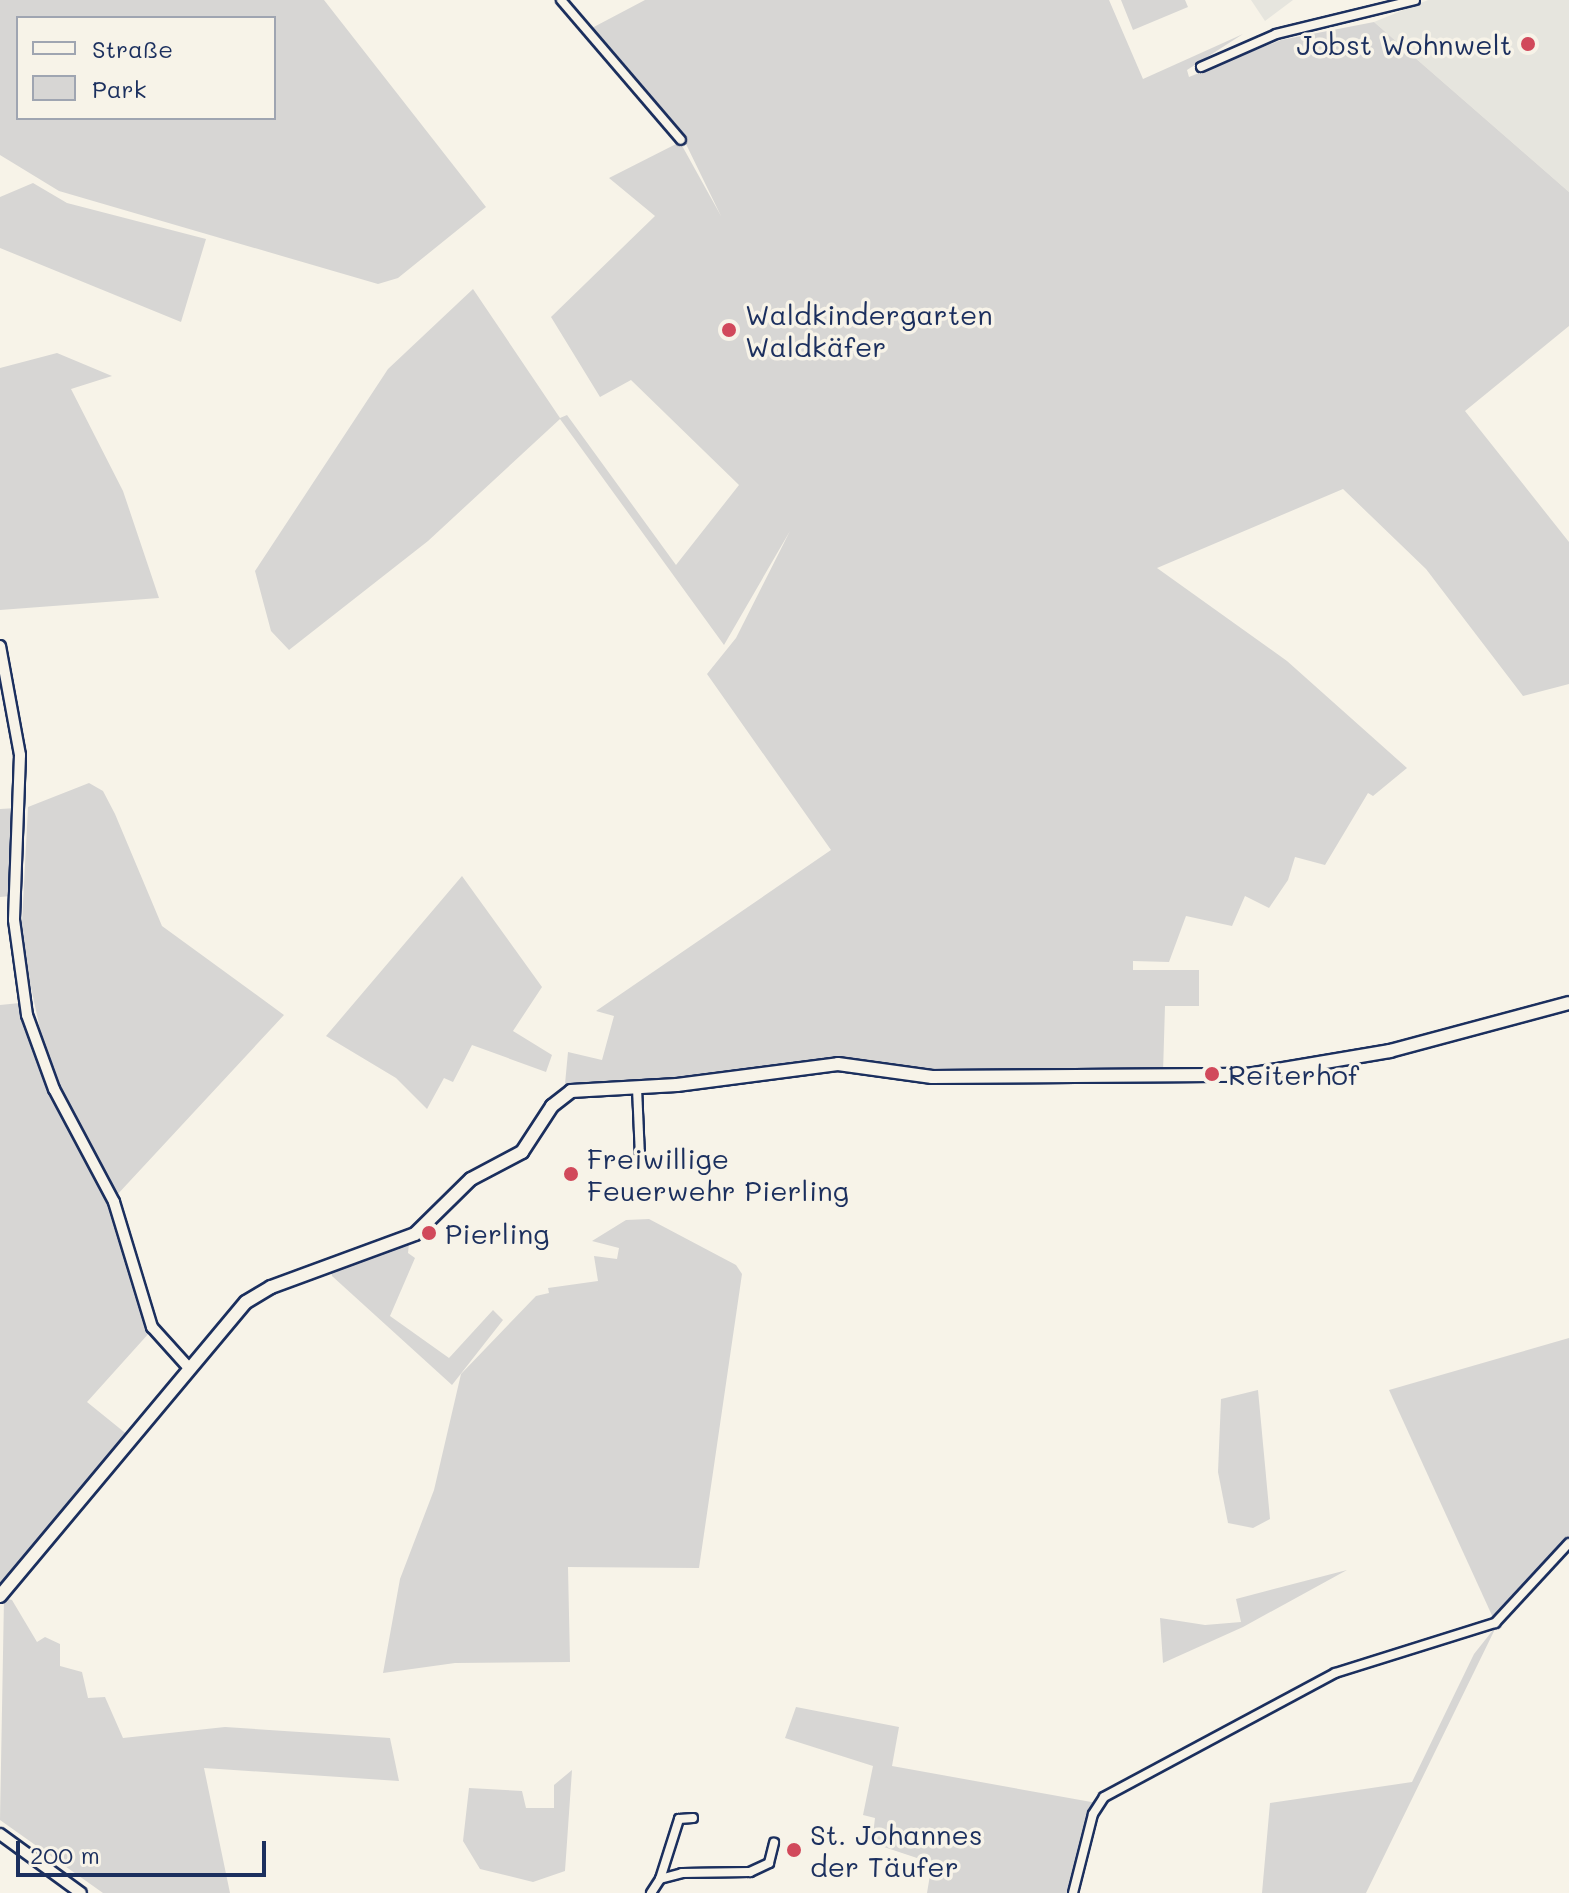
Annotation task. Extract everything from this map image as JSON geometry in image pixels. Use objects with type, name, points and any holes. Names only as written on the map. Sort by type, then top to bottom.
[{"type":"main road","points":[[0,1596],[235,1312],[257,1294],[396,1244],[425,1228],[471,1179],[522,1152],[565,1095],[589,1087],[637,1088],[838,1064],[932,1077],[1248,1075],[1390,1051],[1569,1003]]},
{"type":"street","points":[[561,0],[681,140]]},
{"type":"street","points":[[1201,67],[1276,34],[1415,0]]},
{"type":"street","points":[[0,646],[20,755],[14,920],[27,1015],[54,1089],[114,1202],[152,1327],[189,1368]]},
{"type":"street","points":[[637,1088],[640,1158]]},
{"type":"street","points":[[1073,1893],[1093,1814],[1104,1797],[1335,1673],[1495,1623],[1569,1543]]},
{"type":"street","points":[[651,1893],[660,1879],[679,1819],[693,1818]]},
{"type":"street","points":[[0,1834],[81,1893]]},
{"type":"street","points":[[660,1879],[750,1872],[769,1863],[774,1843]]},
{"type":"shaded area","points":[[1251,0],[1293,0],[1265,21]]},
{"type":"shaded area","points":[[1428,0],[1569,0],[1569,192],[1374,22]]},
{"type":"green space","points":[[0,0],[324,0],[486,207],[398,278],[378,284],[59,191],[0,155]]},
{"type":"green space","points":[[645,0],[1109,0],[1143,79],[1243,34],[1187,70],[1189,77],[1281,40],[1374,22],[1569,192],[1569,326],[1465,411],[1569,542],[1569,684],[1523,696],[1426,569],[1343,489],[1157,568],[1287,661],[1407,768],[1373,796],[1368,793],[1325,865],[1295,857],[1288,880],[1269,908],[1245,896],[1232,926],[1186,916],[1169,962],[1133,961],[1133,970],[1199,970],[1199,1006],[1165,1006],[1163,1073],[931,1073],[810,1060],[676,1081],[565,1084],[568,1052],[602,1060],[614,1016],[596,1011],[831,850],[707,674],[736,638],[790,531],[724,645],[560,419],[428,541],[289,650],[271,631],[255,571],[388,369],[473,289],[560,418],[567,415],[676,565],[739,485],[631,380],[600,397],[551,317],[655,216],[609,178],[680,142],[721,216],[684,140],[590,29]]},
{"type":"green space","points":[[1121,0],[1185,0],[1188,7],[1133,30]]},
{"type":"green space","points":[[33,183],[67,203],[206,239],[181,322],[0,248],[0,197]]},
{"type":"green space","points":[[57,353],[112,376],[71,389],[123,491],[159,598],[0,610],[0,368]]},
{"type":"green space","points":[[89,783],[103,791],[115,814],[162,926],[284,1015],[116,1196],[49,1070],[21,942],[28,807]]},
{"type":"green space","points":[[17,808],[11,896],[0,897],[0,809]]},
{"type":"green space","points":[[462,876],[542,987],[513,1031],[552,1055],[546,1072],[472,1045],[453,1082],[444,1078],[427,1109],[396,1078],[326,1036]]},
{"type":"green space","points":[[20,1003],[36,1056],[105,1187],[150,1332],[87,1402],[129,1436],[0,1590],[0,1005]]},
{"type":"green space","points":[[649,1219],[736,1265],[742,1274],[699,1568],[568,1567],[570,1662],[455,1663],[383,1673],[400,1579],[434,1490],[461,1374],[536,1296],[549,1293],[548,1288],[598,1281],[594,1256],[617,1259],[619,1248],[592,1241],[626,1220]]},
{"type":"green space","points":[[409,1243],[408,1253],[415,1258],[390,1316],[449,1358],[493,1310],[503,1320],[452,1385],[332,1276],[331,1271]]},
{"type":"green space","points":[[1569,1338],[1569,1541],[1495,1622],[1389,1390]]},
{"type":"green space","points":[[1258,1390],[1270,1519],[1253,1528],[1228,1523],[1218,1472],[1221,1399]]},
{"type":"green space","points":[[1347,1570],[1243,1627],[1163,1663],[1160,1618],[1205,1625],[1241,1622],[1236,1599]]},
{"type":"green space","points":[[4,1598],[12,1600],[37,1642],[45,1637],[60,1644],[60,1666],[82,1672],[88,1698],[105,1697],[123,1738],[225,1727],[390,1738],[399,1781],[204,1768],[230,1893],[103,1893],[0,1820]]},
{"type":"green space","points":[[1497,1625],[1366,1893],[1262,1893],[1270,1803],[1412,1782],[1474,1654]]},
{"type":"green space","points":[[796,1707],[899,1727],[892,1766],[1097,1803],[1071,1893],[927,1893],[932,1863],[872,1843],[875,1818],[863,1815],[873,1766],[785,1738]]},
{"type":"green space","points":[[572,1770],[565,1871],[533,1882],[480,1869],[463,1841],[469,1788],[522,1791],[526,1808],[554,1808],[554,1785]]},
{"type":"place","name":"Jobst Wohnwelt","points":[[1528,44]]},
{"type":"place","name":"Waldkindergarten Waldkäfer","points":[[729,330]]},
{"type":"place","name":"Reiterhof","points":[[1212,1074]]},
{"type":"place","name":"Freiwillige Feuerwehr Pierling","points":[[571,1174]]},
{"type":"place","name":"Pierling","points":[[429,1233]]},
{"type":"place","name":"St. Johannes der Täufer","points":[[794,1850]]}]
